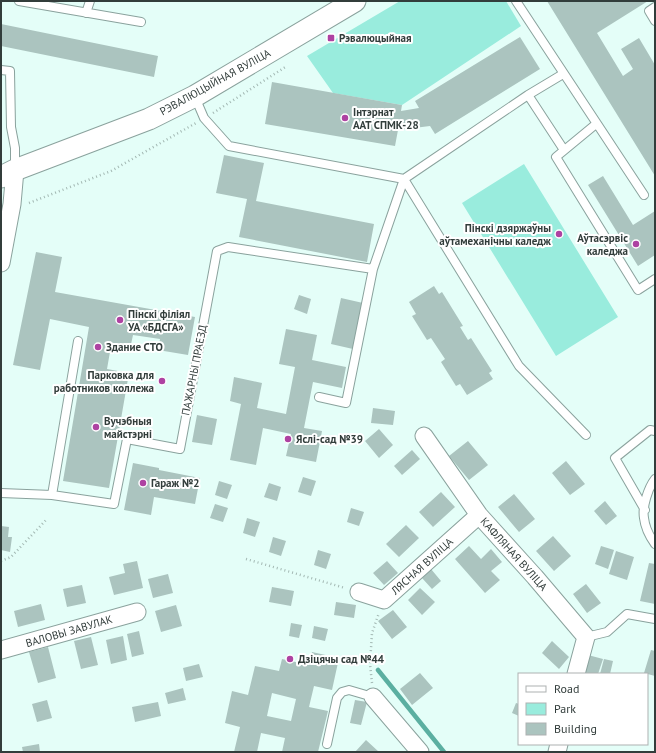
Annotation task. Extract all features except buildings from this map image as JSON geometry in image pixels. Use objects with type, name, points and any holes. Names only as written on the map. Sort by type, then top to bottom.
[{"type":"street","name":"РЭВАЛЮЦЫЙНАЯ ВУЛІЦА","points":[[8,173],[149,119],[195,96],[355,1]]},
{"type":"street","points":[[1,264],[12,204],[8,173]]},
{"type":"street","name":"КАФЛЯНАЯ ВУЛІЦА","points":[[424,436],[479,515],[535,577],[586,637]]},
{"type":"street","name":"ЛЯСНАЯ ВУЛІЦА","points":[[359,592],[384,600],[479,515]]},
{"type":"street","name":"ВАЛОВЫ ЗАВУЛАК","points":[[1,650],[136,612]]},
{"type":"street","points":[[576,673],[586,637]]},
{"type":"street","points":[[373,697],[420,752]]},
{"type":"lane","points":[[20,1],[141,22]]},
{"type":"lane","points":[[86,13],[90,1]]},
{"type":"lane","points":[[516,1],[644,196]]},
{"type":"lane","points":[[655,7],[649,11],[655,21]]},
{"type":"lane","points":[[1,70],[10,71],[11,127],[15,148],[8,173]]},
{"type":"lane","points":[[319,397],[346,403],[374,269],[404,179],[528,95],[563,74]]},
{"type":"lane","points":[[528,95],[564,150]]},
{"type":"lane","points":[[195,96],[204,118],[229,146],[404,179],[519,366],[586,435]]},
{"type":"lane","points":[[596,124],[556,157],[638,290],[655,279]]},
{"type":"lane","name":"ПАЖАРНЫ ПРАЕЗД","points":[[52,495],[114,504],[127,439],[180,449],[217,250],[228,247],[374,269]]},
{"type":"lane","points":[[1,493],[52,495],[78,341]]},
{"type":"lane","points":[[644,510],[615,458],[650,430],[655,431]]},
{"type":"lane","points":[[655,480],[647,492],[644,510],[644,518],[648,533],[655,544]]},
{"type":"lane","points":[[586,637],[607,632],[627,614],[655,619]]},
{"type":"lane","points":[[327,744],[336,698],[342,692],[349,690],[373,697]]},
{"type":"path","points":[[29,202],[111,171],[204,118],[287,66]]},
{"type":"path","points":[[1,561],[11,557],[47,520]]},
{"type":"path","points":[[246,559],[359,592]]},
{"type":"path","points":[[373,697],[370,664],[372,633],[384,600]]},
{"type":"green space","points":[[400,1],[506,1],[521,26],[402,105],[333,93],[307,56]]},
{"type":"green space","points":[[524,164],[618,317],[556,356],[462,203]]},
{"type":"waterway","points":[[378,670],[444,752]]},
{"type":"place","name":"Рэвалюцыйная","points":[[331,38]]},
{"type":"place","name":"Інтэрнат ААТ СПМК-28","points":[[345,118]]},
{"type":"place","name":"Пінскі дзяржаўны аўтамеханічны каледж","points":[[559,234]]},
{"type":"place","name":"Аўтасэрвіс каледжа","points":[[636,244]]},
{"type":"place","name":"Пінскі філіял УА «БДСГА»","points":[[120,320]]},
{"type":"place","name":"Здание СТО","points":[[98,347]]},
{"type":"place","name":"Парковка для работников коллежа","points":[[162,381]]},
{"type":"place","name":"Вучэбныя майстэрні","points":[[96,427]]},
{"type":"place","name":"Яслі-сад №39","points":[[288,439]]},
{"type":"place","name":"Гараж №2","points":[[143,483]]},
{"type":"place","name":"Дзіцячы сад №44","points":[[290,659]]}]
